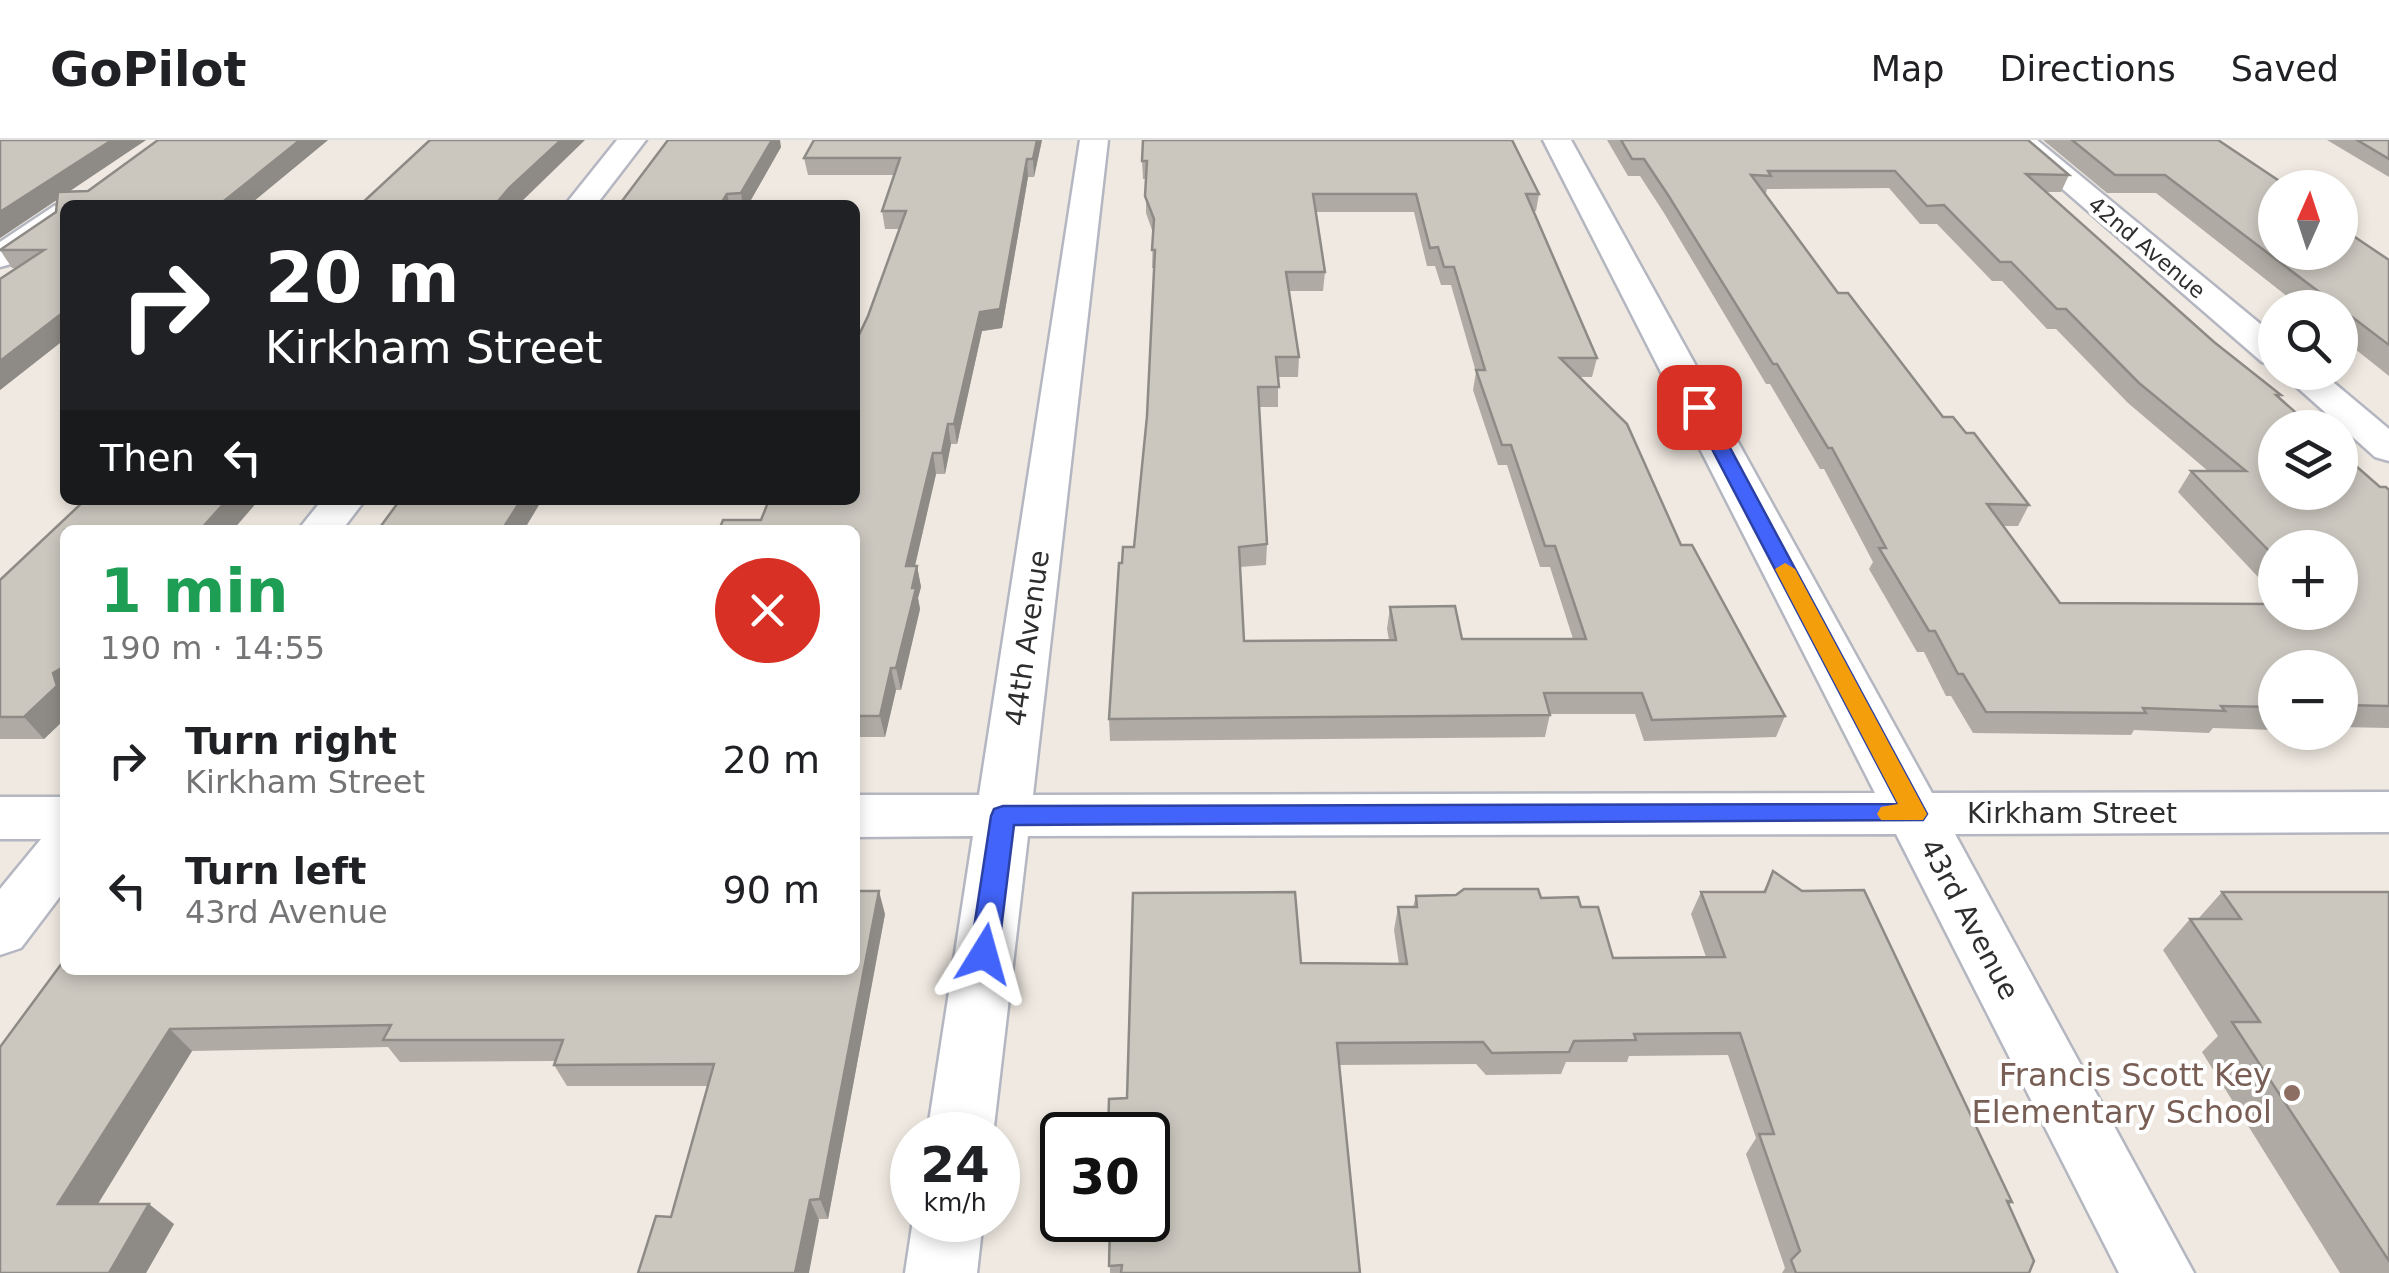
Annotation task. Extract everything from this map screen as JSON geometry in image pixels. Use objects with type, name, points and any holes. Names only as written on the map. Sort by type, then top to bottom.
[{"type":"street","points":[[584,200],[632,140]]},
{"type":"street","name":"44th Avenue","points":[[963,1112],[1094,140]]},
{"type":"street","name":"43rd Avenue","points":[[1558,140],[2158,1273]]},
{"type":"street","name":"42nd Avenue","points":[[2020,140],[2258,340]]},
{"type":"street","points":[[0,256],[60,215]]},
{"type":"street","points":[[2319,390],[2389,449]]},
{"type":"street","points":[[324,525],[340,505]]},
{"type":"street","name":"Kirkham Street","points":[[860,816],[2389,812]]},
{"type":"street","points":[[0,818],[60,818]]},
{"type":"street","points":[[0,931],[60,855]]},
{"type":"street","points":[[941,1273],[945,1242]]},
{"type":"building","points":[[0,140],[112,140],[0,212]]},
{"type":"building","points":[[158,140],[300,140],[225,200],[60,200],[60,315],[0,361],[0,279],[44,250],[0,250],[56,212],[58,192],[88,191]]},
{"type":"building","points":[[430,140],[561,140],[499,200],[365,200]]},
{"type":"building","points":[[668,140],[772,140],[741,193],[727,194],[723,200],[623,200]]},
{"type":"building","points":[[814,140],[1037,140],[1033,159],[1027,159],[1000,309],[980,312],[954,424],[948,424],[942,453],[933,453],[906,566],[917,566],[912,588],[916,588],[880,716],[860,716],[860,525],[721,525],[723,520],[761,520],[767,505],[860,505],[860,333],[906,211],[882,211],[900,158],[804,158]]},
{"type":"building","points":[[1143,140],[1512,140],[1539,194],[1526,194],[1597,358],[1560,358],[1627,424],[1681,545],[1692,545],[1785,716],[1652,720],[1642,693],[1544,693],[1550,715],[1109,719],[1119,563],[1123,547],[1134,547],[1147,416],[1155,250],[1154,219],[1145,196],[1147,161],[1142,161]],"holes":[[[1313,194],[1416,194],[1430,248],[1438,247],[1444,267],[1454,267],[1485,370],[1476,370],[1502,445],[1511,445],[1545,546],[1555,546],[1586,639],[1462,639],[1455,606],[1390,607],[1396,640],[1244,641],[1239,547],[1267,544],[1258,387],[1279,387],[1276,357],[1299,357],[1286,272],[1325,272]]]},
{"type":"building","points":[[1621,140],[2028,140],[2069,175],[2026,174],[2258,377],[2258,390],[2275,390],[2293,410],[2258,410],[2258,510],[2358,510],[2358,468],[2389,490],[2389,706],[2358,705],[2358,650],[2258,650],[2258,707],[2221,706],[2225,711],[2143,708],[2146,713],[1986,712],[1963,674],[1958,674],[1935,631],[1929,631],[1879,548],[1886,548],[1832,448],[1828,448],[1777,364],[1773,364],[1644,159],[1632,159]],"holes":[[[1768,171],[1895,171],[1927,206],[1944,205],[2000,262],[2011,262],[2057,309],[2066,309],[2139,383],[2246,471],[2191,471],[2258,540],[2258,530],[2358,530],[2358,630],[2258,630],[2258,604],[2060,603],[1987,504],[2029,505],[1974,433],[1966,433],[1953,417],[1943,417],[1848,293],[1838,293],[1751,175],[1771,176]]]},
{"type":"building","points":[[2072,140],[2218,140],[2263,170],[2258,170],[2258,246],[2165,175],[2115,175]]},
{"type":"building","points":[[2357,140],[2389,140],[2389,159]]},
{"type":"building","points":[[2358,239],[2389,260],[2389,345],[2358,321],[2358,290],[2317,290],[2290,270],[2358,270]]},
{"type":"building","points":[[80,505],[222,505],[204,525],[60,525],[60,669],[53,673],[57,686],[24,717],[0,717],[0,580]]},
{"type":"building","points":[[396,505],[518,505],[505,525],[382,525]]},
{"type":"building","points":[[1773,871],[1802,891],[1864,890],[2012,1202],[2007,1201],[2034,1261],[2029,1273],[1796,1273],[1791,1260],[1800,1251],[1759,1134],[1774,1134],[1740,1033],[1634,1034],[1636,1040],[1574,1041],[1569,1052],[1492,1053],[1483,1042],[1337,1043],[1360,1273],[1121,1273],[1122,1265],[1109,1266],[1110,1242],[1170,1242],[1170,1112],[1109,1112],[1109,1099],[1127,1098],[1133,893],[1295,892],[1301,963],[1407,964],[1398,907],[1417,907],[1416,896],[1456,895],[1464,889],[1538,889],[1541,898],[1578,897],[1581,907],[1598,907],[1613,958],[1725,957],[1701,892],[1765,892]]},
{"type":"building","points":[[860,891],[879,891],[820,1199],[810,1200],[795,1273],[638,1273],[656,1216],[671,1217],[714,1064],[554,1065],[563,1040],[383,1040],[391,1025],[170,1029],[58,1204],[149,1204],[109,1273],[0,1273],[0,1047],[60,966],[60,975],[860,975]]},
{"type":"building","points":[[2222,892],[2389,892],[2389,1261],[2232,1022],[2260,1022],[2190,919],[2241,919]]},
{"type":"slow traffic","points":[[1785,569],[1915,814],[1890,814]]},
{"type":"place","name":"Francis Scott Key Elementary School","points":[[2292,1093]]},
{"type":"route","points":[[984,954],[1003,816],[1915,814],[1699,407]]}]
